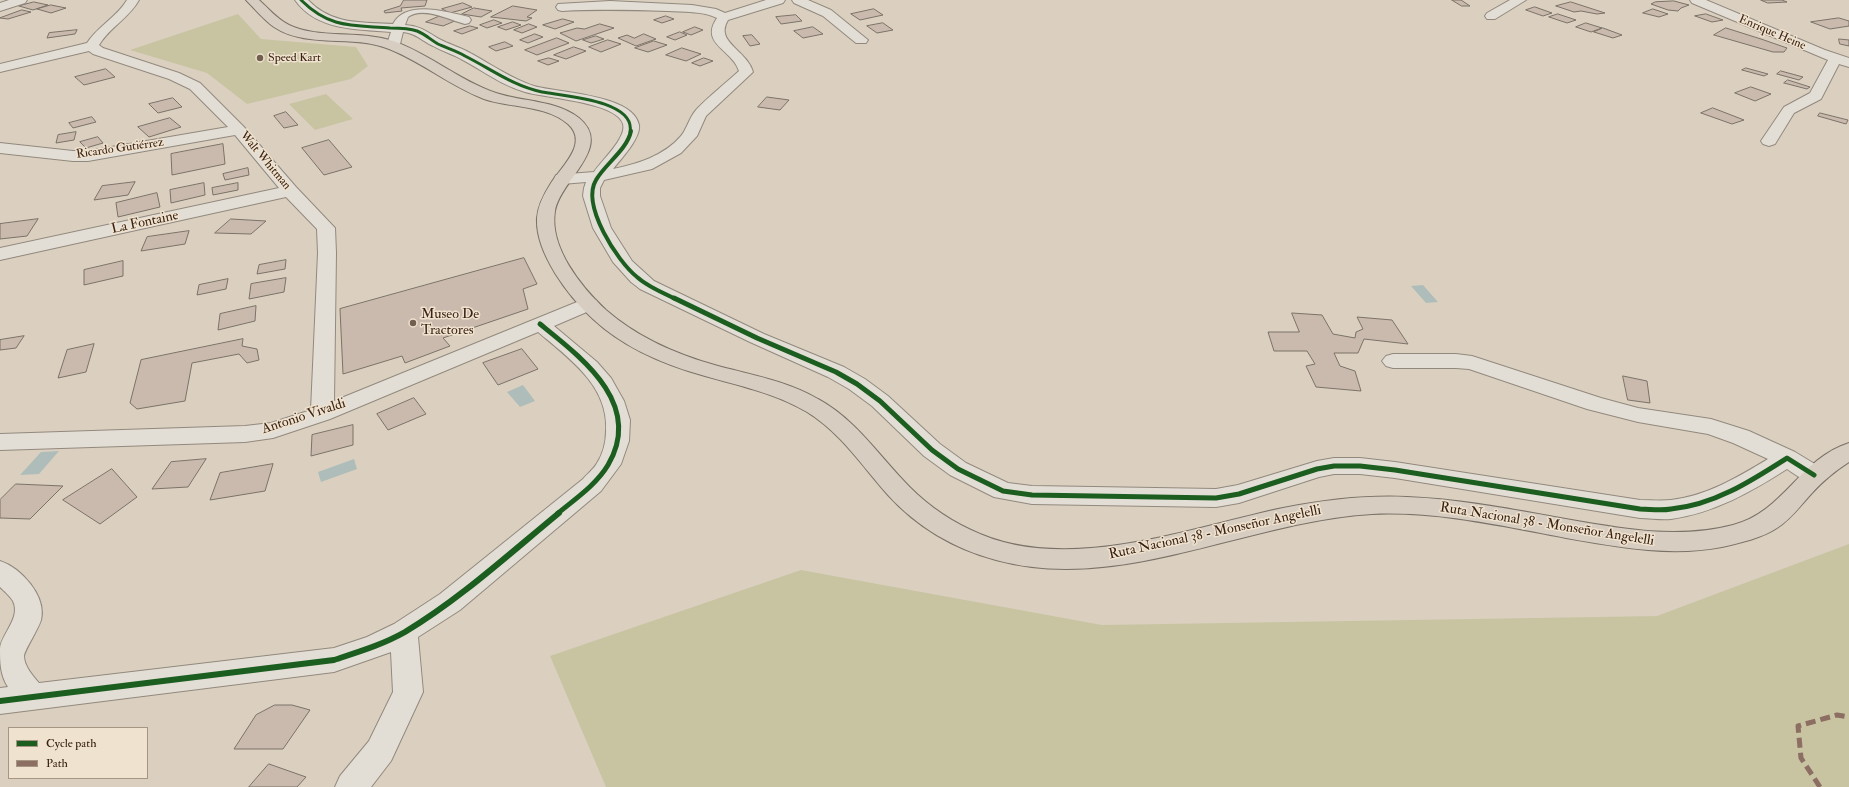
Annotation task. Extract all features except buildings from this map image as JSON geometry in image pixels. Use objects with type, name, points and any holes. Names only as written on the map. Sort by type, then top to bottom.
[{"type":"main road","name":"Ruta Nacional 38 - Monseñor Angelelli","points":[[252,0],[277,24],[290,30],[309,34],[372,39],[396,37],[436,70],[470,88],[494,98],[560,114],[577,124],[581,129],[584,143],[578,158],[562,179],[547,207],[545,228],[549,240],[562,266],[589,304],[618,330],[633,340],[667,356],[708,370],[767,386],[812,405],[830,417],[848,433],[894,486],[930,519],[952,533],[977,545],[1028,557],[1083,559],[1115,555],[1209,536],[1295,515],[1338,508],[1373,505],[1417,506],[1460,510],[1611,537],[1680,543],[1731,536],[1751,530],[1769,521],[1784,508],[1824,466],[1849,451]]},
{"type":"street","points":[[0,7],[21,0]]},
{"type":"street","points":[[0,68],[92,46],[95,38],[127,9],[133,0]]},
{"type":"street","points":[[301,0],[314,12],[330,21],[396,37],[417,31],[431,40],[465,56],[519,85],[532,90],[588,99],[617,110],[629,118],[632,125],[631,134],[597,177],[592,188],[593,209],[623,263],[647,285],[757,338],[836,372],[857,384],[880,401],[932,450],[958,469],[1003,491],[1032,495],[1216,498],[1239,494],[1317,469],[1334,466],[1360,466],[1395,470],[1640,509],[1674,509],[1717,497],[1742,486],[1787,458]]},
{"type":"street","points":[[562,179],[597,177],[639,168],[673,151],[688,138],[700,114],[746,72],[744,65],[720,38],[717,29],[718,23],[724,17],[779,0]]},
{"type":"street","points":[[798,0],[827,13],[861,40]]},
{"type":"street","points":[[1491,16],[1503,8],[1520,0]]},
{"type":"street","name":"Enrique Heine","points":[[1696,0],[1842,61]]},
{"type":"street","points":[[562,7],[610,5],[692,9],[716,12],[724,17]]},
{"type":"street","points":[[396,37],[404,14],[415,9],[430,8],[445,15],[465,20]]},
{"type":"street","name":"Walt Whitman","points":[[92,46],[98,51],[187,81],[195,86],[239,130],[290,191],[326,228],[327,254],[322,414]]},
{"type":"street","points":[[436,70],[465,56]]},
{"type":"street","points":[[1769,141],[1789,110],[1816,96],[1842,61]]},
{"type":"street","name":"Ricardo Gutiérrez","points":[[0,148],[74,156],[88,156],[239,130]]},
{"type":"street","name":"La Fontaine","points":[[0,254],[290,191]]},
{"type":"street","name":"Antonio Vivaldi","points":[[0,442],[244,434],[273,430],[322,414],[589,304]]},
{"type":"street","points":[[0,701],[334,660],[376,646],[404,632],[450,602],[592,485],[608,464],[616,445],[619,427],[617,406],[612,395],[591,366],[540,324]]},
{"type":"street","points":[[1393,361],[1456,361],[1472,363],[1595,404],[1638,415],[1711,427],[1741,437],[1787,458],[1814,475]]},
{"type":"street","points":[[0,571],[18,587],[29,608],[28,621],[5,655],[14,672],[32,696]]},
{"type":"street","points":[[351,787],[380,751],[408,692],[404,632]]},
{"type":"shaded area","name":"Speed Kart","points":[[238,14],[261,39],[356,47],[368,66],[351,79],[247,104],[207,73],[130,50]]},
{"type":"shaded area","points":[[326,94],[353,119],[315,130],[289,104]]},
{"type":"shaded area","points":[[1423,285],[1438,302],[1426,303],[1411,286]]},
{"type":"shaded area","points":[[523,385],[535,401],[520,407],[507,392]]},
{"type":"shaded area","points":[[59,451],[39,474],[20,475],[41,452]]},
{"type":"shaded area","points":[[354,459],[357,469],[321,482],[318,472]]},
{"type":"shaded area","points":[[1849,544],[1849,787],[606,787],[550,656],[801,570],[1102,625],[1657,616]]},
{"type":"marked path","points":[[1820,787],[1801,758],[1798,726],[1837,715],[1849,717]]},
{"type":"cycle path","points":[[301,0],[314,13],[327,20],[345,24],[406,28],[415,30],[431,40],[462,54],[513,83],[542,92],[594,101],[618,110],[628,118],[631,125],[630,134],[618,153],[595,181],[592,188],[592,196],[597,217],[602,228],[614,249],[630,271],[647,285],[757,338],[836,372],[857,384],[880,401],[932,450],[958,469],[1003,491],[1032,495],[1216,498],[1239,494],[1317,469],[1334,466],[1360,466],[1395,470],[1640,509],[1666,510],[1704,502],[1733,490],[1787,458],[1814,475]]},
{"type":"cycle path","points":[[0,701],[334,660],[376,646],[404,632],[450,602],[592,485],[609,464],[617,441],[618,420],[613,401],[603,383],[590,367],[574,352],[540,324]]},
{"type":"place","name":"Speed Kart","points":[[260,58]]},
{"type":"place","name":"Museo De Tractores","points":[[413,323]]}]
